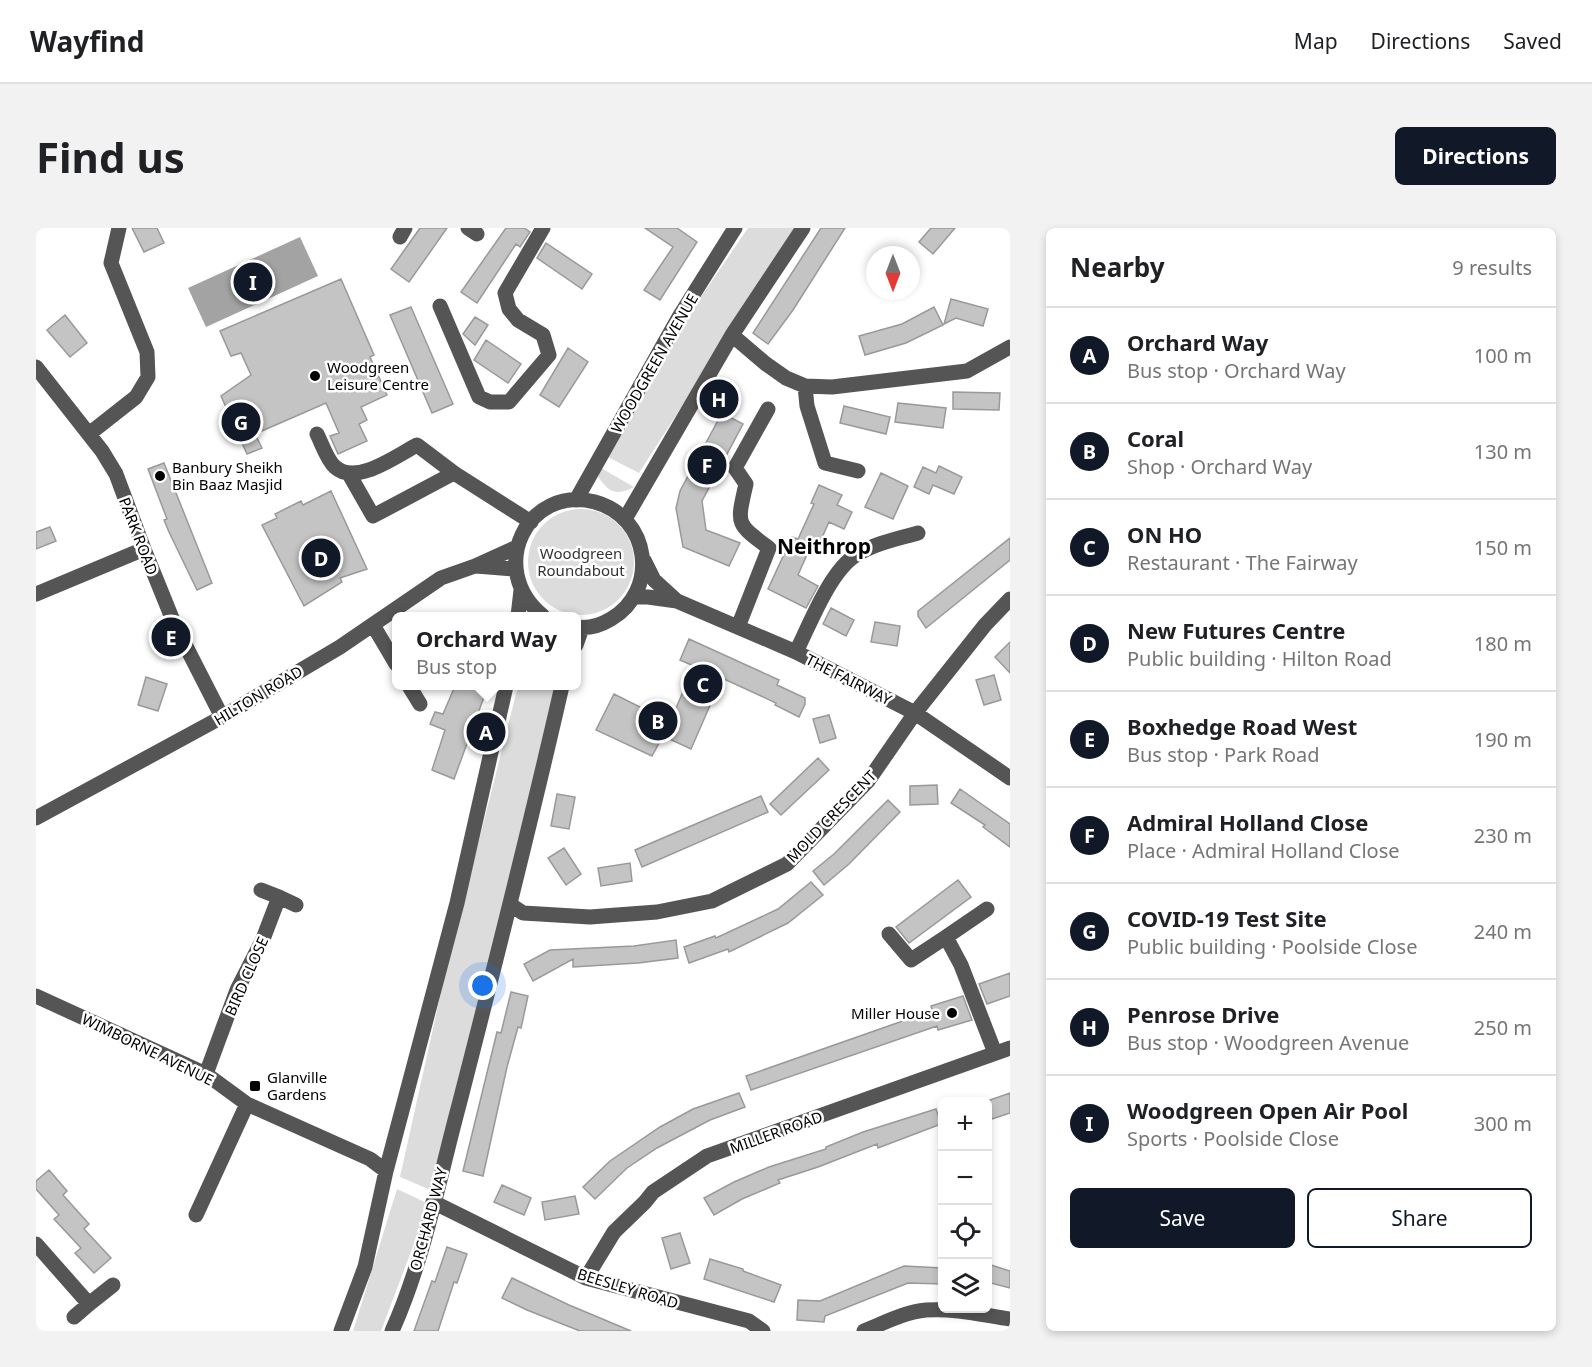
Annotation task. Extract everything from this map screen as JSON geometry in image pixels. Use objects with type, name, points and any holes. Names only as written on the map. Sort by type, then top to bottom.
[{"type":"street","points":[[89,434],[136,397],[148,377],[147,352],[111,263],[119,228]]},
{"type":"street","points":[[440,306],[479,397],[490,402],[509,402],[549,355],[543,335],[519,320],[508,309],[505,293],[543,228]]},
{"type":"street","name":"WOODGREEN AVENUE","points":[[576,500],[679,317],[735,228]]},
{"type":"street","points":[[518,612],[520,590],[515,569],[517,547],[531,522],[544,510],[559,503],[576,500],[594,501],[611,508],[625,519],[732,335],[803,228]]},
{"type":"street","points":[[732,335],[786,378],[805,386],[832,387],[967,371],[1010,347]]},
{"type":"street","name":"PARK ROAD","points":[[36,367],[89,434],[116,474],[174,623],[222,717]]},
{"type":"street","points":[[805,386],[807,406],[825,462],[858,471]]},
{"type":"street","points":[[738,627],[769,548],[744,529],[740,513],[747,484],[735,468],[768,409]]},
{"type":"street","points":[[316,434],[334,466],[349,474],[360,474],[417,445],[531,522]]},
{"type":"street","points":[[349,474],[373,516],[454,472]]},
{"type":"street","name":"THE FAIRWAY","points":[[625,519],[637,537],[643,558],[654,580],[677,601]]},
{"type":"street","points":[[796,652],[836,572],[855,555],[882,542],[918,533]]},
{"type":"street","name":"HILTON ROAD","points":[[36,818],[222,717],[340,647],[441,578],[517,547]]},
{"type":"street","points":[[36,594],[144,549]]},
{"type":"street","points":[[581,628],[603,624],[621,613],[634,597],[642,578],[643,558]]},
{"type":"street","points":[[475,566],[515,569]]},
{"type":"street","points":[[520,590],[531,607],[538,612]]},
{"type":"street","name":"THE FAIRWAY","points":[[634,597],[677,601],[796,652],[915,713],[1010,778]]},
{"type":"street","name":"MOLD CRESCENT","points":[[511,905],[523,913],[590,917],[657,912],[712,901],[787,864],[868,782],[915,713],[985,625],[1010,599]]},
{"type":"street","points":[[373,625],[392,657]]},
{"type":"street","points":[[411,690],[420,704]]},
{"type":"street","points":[[341,1331],[365,1267],[386,1172],[456,903],[505,690]]},
{"type":"street","name":"ORCHARD WAY","points":[[392,1331],[407,1297],[433,1202],[511,905],[561,690]]},
{"type":"street","points":[[261,890],[296,905]]},
{"type":"street","name":"BIRD CLOSE","points":[[206,1074],[237,990],[263,939],[279,897]]},
{"type":"street","points":[[889,934],[912,960],[987,909]]},
{"type":"street","points":[[946,938],[961,965],[995,1053]]},
{"type":"street","name":"WIMBORNE AVENUE","points":[[36,996],[206,1074],[247,1104],[370,1159],[386,1172]]},
{"type":"street","name":"MILLER ROAD","points":[[586,1278],[614,1232],[653,1191],[707,1156],[1010,1048]]},
{"type":"street","points":[[196,1215],[247,1104]]},
{"type":"street","name":"BEESLEY ROAD","points":[[433,1202],[586,1278],[749,1321],[763,1331]]},
{"type":"street","points":[[36,1244],[89,1304]]},
{"type":"street","points":[[74,1317],[113,1285]]},
{"type":"street","points":[[864,1331],[901,1316],[925,1310],[949,1310],[1010,1319]]},
{"type":"green space","points":[[748,228],[796,228],[639,473],[606,456],[675,335]]},
{"type":"green space","points":[[601,468],[634,487],[618,492],[610,490],[598,477]]},
{"type":"green space","name":"Woodgreen Roundabout","points":[[571,510],[591,510],[610,518],[625,533],[633,552],[633,572],[625,591],[610,606],[591,614],[564,612],[552,606],[537,591],[529,572],[529,552],[537,533],[552,518]]},
{"type":"green space","points":[[517,690],[556,690],[433,1191],[400,1177],[444,979]]},
{"type":"green space","points":[[397,1189],[429,1204],[381,1331],[353,1331]]},
{"type":"shaded area","points":[[300,237],[318,276],[206,327],[188,288]]},
{"type":"building","points":[[132,228],[157,228],[164,243],[144,252]]},
{"type":"building","points":[[420,228],[447,228],[409,282],[391,269]]},
{"type":"building","points":[[506,228],[524,228],[530,232],[520,247],[516,244],[477,303],[461,292]]},
{"type":"building","points":[[645,228],[677,228],[697,242],[660,300],[644,290],[673,247]]},
{"type":"building","points":[[821,228],[845,228],[793,310],[768,344],[753,333]]},
{"type":"building","points":[[931,228],[955,228],[933,254],[919,242]]},
{"type":"building","points":[[546,243],[592,274],[582,289],[537,258]]},
{"type":"building","name":"Woodgreen Leisure Centre","points":[[341,279],[374,355],[370,357],[387,395],[361,407],[367,420],[359,424],[367,441],[338,454],[330,436],[339,433],[326,403],[255,434],[262,448],[247,454],[221,396],[251,375],[241,353],[231,356],[220,331]]},
{"type":"building","points":[[951,299],[988,309],[983,326],[956,318],[944,324]]},
{"type":"building","points":[[411,307],[453,404],[432,413],[390,315]]},
{"type":"building","points":[[934,307],[943,325],[906,343],[865,355],[859,336],[902,324]]},
{"type":"building","points":[[65,315],[87,343],[70,357],[47,330]]},
{"type":"building","points":[[475,317],[488,325],[475,345],[463,334]]},
{"type":"building","points":[[486,340],[521,364],[508,383],[474,360]]},
{"type":"building","points":[[568,348],[588,362],[559,407],[540,395]]},
{"type":"building","points":[[953,392],[1000,393],[999,410],[953,409]]},
{"type":"building","points":[[898,403],[946,408],[943,428],[895,422]]},
{"type":"building","points":[[844,406],[890,417],[886,434],[840,423]]},
{"type":"building","points":[[722,413],[743,424],[702,501],[706,530],[740,543],[729,566],[683,547],[676,508],[680,491]]},
{"type":"building","points":[[164,463],[212,583],[197,590],[164,520],[167,519],[148,469]]},
{"type":"building","points":[[939,466],[962,477],[954,494],[933,485],[929,494],[914,487],[923,467],[936,473]]},
{"type":"building","points":[[881,473],[908,486],[893,519],[865,507]]},
{"type":"building","points":[[819,485],[842,495],[837,505],[852,512],[844,529],[829,522],[816,551],[810,548],[798,575],[818,586],[806,608],[768,589],[792,537],[798,539],[814,504],[811,503]]},
{"type":"building","points":[[331,491],[367,569],[340,578],[342,582],[304,606],[262,525],[277,518],[275,514],[301,501],[303,505]]},
{"type":"building","points":[[50,527],[56,541],[36,549],[36,532]]},
{"type":"building","points":[[1010,538],[1010,560],[926,628],[918,616],[918,611]]},
{"type":"building","points":[[831,608],[854,620],[846,636],[823,624]]},
{"type":"building","points":[[875,622],[900,626],[897,646],[871,642]]},
{"type":"building","points":[[689,639],[779,680],[777,685],[805,698],[805,704],[799,717],[775,705],[776,703],[722,678],[691,749],[663,736],[652,756],[596,730],[614,694],[670,722],[694,666],[680,660]]},
{"type":"building","points":[[1010,642],[1010,673],[995,657]]},
{"type":"building","points":[[994,675],[1001,700],[984,705],[976,680]]},
{"type":"building","points":[[146,677],[167,684],[158,711],[138,705]]},
{"type":"building","points":[[453,690],[487,690],[454,779],[432,770],[445,730],[430,724],[435,712],[443,714]]},
{"type":"building","points":[[829,715],[836,738],[820,743],[813,719]]},
{"type":"building","points":[[818,758],[829,770],[781,815],[770,804]]},
{"type":"building","points":[[937,785],[938,804],[910,805],[910,786]]},
{"type":"building","points":[[960,789],[1010,824],[1010,847],[983,827],[985,825],[951,803]]},
{"type":"building","points":[[557,794],[575,797],[569,829],[551,826]]},
{"type":"building","points":[[761,796],[768,812],[642,867],[635,850]]},
{"type":"building","points":[[888,800],[900,812],[849,864],[824,885],[813,871],[834,854]]},
{"type":"building","points":[[564,848],[581,874],[566,885],[548,858]]},
{"type":"building","points":[[630,863],[632,881],[601,886],[598,868]]},
{"type":"building","points":[[958,880],[971,897],[909,943],[896,927]]},
{"type":"building","points":[[811,882],[823,895],[788,923],[729,952],[728,949],[689,963],[684,947],[715,936],[716,938],[778,909]]},
{"type":"building","points":[[676,940],[678,958],[573,967],[573,959],[533,981],[524,964],[550,950],[634,946]]},
{"type":"building","points":[[1010,973],[1010,996],[987,1004],[979,984]]},
{"type":"building","points":[[511,992],[528,996],[521,1028],[518,1027],[507,1067],[483,1176],[463,1171],[497,1032],[501,1033]]},
{"type":"building","points":[[963,996],[972,1020],[938,1030],[937,1026],[751,1090],[746,1076],[897,1023],[932,1010],[931,1006]]},
{"type":"building","points":[[739,1093],[745,1107],[710,1120],[657,1148],[627,1168],[595,1199],[583,1187],[610,1161],[660,1127],[693,1109]]},
{"type":"building","points":[[1010,1093],[1010,1113],[992,1119],[992,1099]]},
{"type":"building","points":[[936,1109],[938,1115],[938,1125],[878,1148],[877,1144],[778,1180],[780,1183],[742,1199],[714,1215],[704,1198],[769,1167],[826,1149],[826,1147],[863,1132]]},
{"type":"building","points":[[49,1170],[67,1191],[63,1195],[89,1224],[84,1229],[111,1258],[94,1273],[75,1253],[81,1248],[54,1219],[59,1215],[36,1189],[36,1181]]},
{"type":"building","points":[[502,1185],[531,1198],[524,1215],[494,1202]]},
{"type":"building","points":[[575,1196],[579,1214],[545,1220],[542,1202]]},
{"type":"building","points":[[680,1233],[690,1263],[671,1269],[662,1238]]},
{"type":"building","points":[[447,1247],[467,1254],[457,1283],[454,1282],[438,1331],[414,1331],[432,1281],[435,1282]]},
{"type":"building","points":[[710,1259],[743,1269],[743,1271],[781,1285],[774,1302],[704,1279]]},
{"type":"building","points":[[992,1265],[1010,1271],[1010,1288],[992,1283]]},
{"type":"building","points":[[904,1266],[938,1268],[938,1284],[908,1283],[825,1316],[824,1322],[797,1320],[798,1300],[820,1301]]},
{"type":"building","points":[[512,1278],[631,1331],[580,1331],[527,1310],[502,1298]]},
{"type":"place","name":"Woodgreen Open Air Pool","points":[[253,282]]},
{"type":"place","name":"Woodgreen Leisure Centre","points":[[315,376]]},
{"type":"place","name":"Penrose Drive","points":[[719,399]]},
{"type":"place","name":"COVID-19 Test Site","points":[[241,422]]},
{"type":"place","name":"Admiral Holland Close","points":[[707,465]]},
{"type":"place","name":"Banbury Sheikh Bin Baaz Masjid","points":[[160,476]]},
{"type":"place","name":"New Futures Centre","points":[[321,558]]},
{"type":"place","name":"Boxhedge Road West","points":[[171,637]]},
{"type":"place","name":"ON HO","points":[[703,684]]},
{"type":"place","name":"Coral","points":[[658,721]]},
{"type":"place","name":"Orchard Way","points":[[486,732]]},
{"type":"place","name":"Miller House","points":[[952,1013]]},
{"type":"place","name":"Glanville Gardens","points":[[255,1086]]},
{"type":"district","name":"Neithrop","points":[[824,546]]}]
